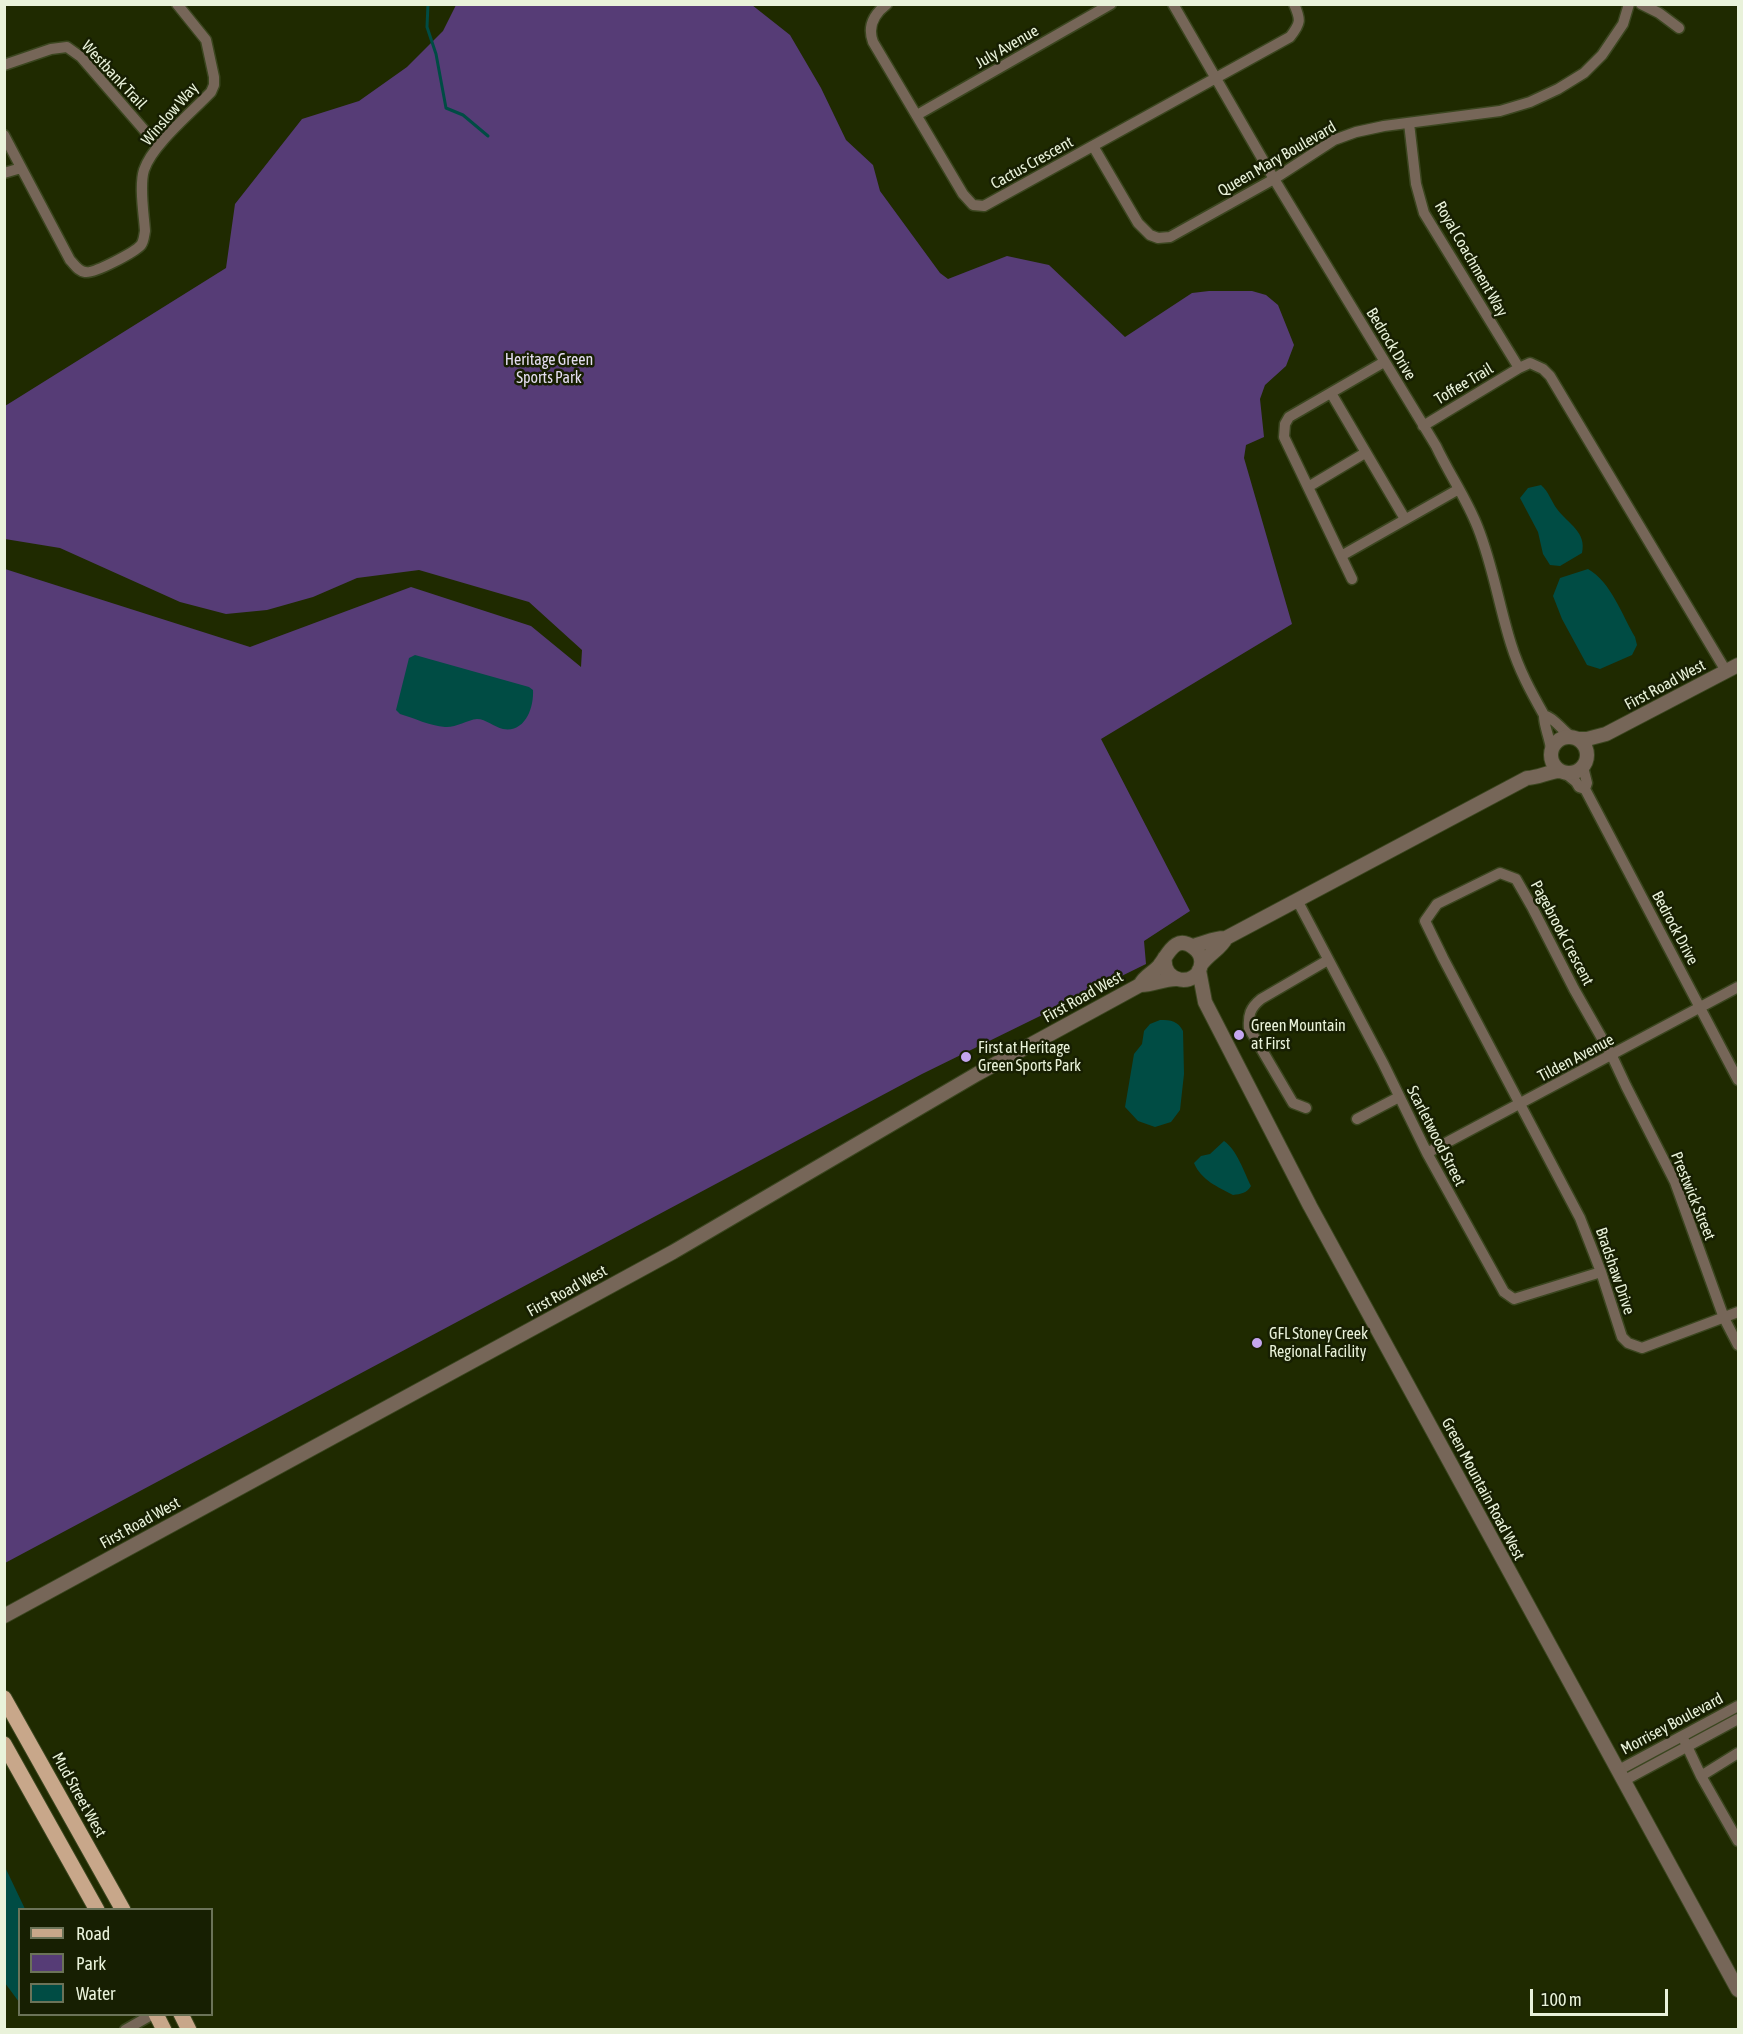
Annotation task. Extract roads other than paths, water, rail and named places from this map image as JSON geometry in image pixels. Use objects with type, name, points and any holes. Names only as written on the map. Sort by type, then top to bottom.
[{"type":"main road","name":"Mud Street West","points":[[4,1698],[122,1908]]},
{"type":"main road","points":[[4,1744],[96,1908]]},
{"type":"main road","points":[[155,2016],[164,2030]]},
{"type":"main road","points":[[182,2016],[189,2030]]},
{"type":"street","name":"Winslow Way","points":[[4,135],[70,261],[81,271],[90,272],[141,245],[145,231],[142,180],[144,170],[158,146],[211,92],[214,85],[206,40],[177,4]]},
{"type":"street","name":"Cactus Crescent","points":[[887,4],[873,19],[872,38],[963,194],[970,202],[978,206],[988,205],[1290,37],[1298,27],[1300,19],[1294,4]]},
{"type":"street","name":"July Avenue","points":[[917,115],[1111,4]]},
{"type":"street","name":"Bedrock Drive","points":[[1173,4],[1274,179],[1424,426],[1470,507],[1490,560],[1510,643],[1522,675],[1544,715],[1551,752]]},
{"type":"street","name":"Queen Mary Boulevard","points":[[1093,146],[1138,223],[1150,235],[1165,239],[1274,179],[1334,140],[1356,132],[1500,111],[1530,102],[1558,89],[1584,73],[1602,56],[1623,24],[1629,4]]},
{"type":"street","points":[[1641,4],[1659,13],[1679,28]]},
{"type":"street","name":"Westbank Trail","points":[[4,65],[51,49],[68,47],[81,57],[158,146]]},
{"type":"street","name":"Royal Coachment Way","points":[[1409,123],[1416,184],[1424,213],[1519,368]]},
{"type":"street","points":[[4,173],[21,168]]},
{"type":"street","points":[[1352,579],[1284,437],[1285,424],[1289,417],[1384,362]]},
{"type":"street","points":[[1519,368],[1530,363],[1543,369],[1550,376],[1732,668]]},
{"type":"street","name":"Toffee Trail","points":[[1424,426],[1519,368]]},
{"type":"street","points":[[1330,393],[1405,519]]},
{"type":"street","points":[[1308,487],[1365,453]]},
{"type":"street","points":[[1341,556],[1459,489]]},
{"type":"street","name":"First Road West","points":[[1527,778],[1530,771],[1551,752],[1559,739],[1587,739],[1606,734],[1732,668]]},
{"type":"street","name":"Bedrock Drive","points":[[1544,715],[1551,717],[1563,732],[1575,738]]},
{"type":"street","name":"First Road West","points":[[1191,946],[1217,938],[1226,938],[1527,778],[1534,778],[1548,772],[1572,773],[1604,740],[1606,734]]},
{"type":"street","points":[[1575,738],[1586,749],[1585,761]]},
{"type":"street","points":[[1551,752],[1551,762],[1562,772]]},
{"type":"street","name":"Bedrock Drive","points":[[1585,761],[1586,789],[1738,1080]]},
{"type":"street","name":"Bedrock Drive","points":[[1562,772],[1579,787],[1586,789]]},
{"type":"street","name":"Pagebrook Crescent","points":[[1520,1105],[1425,921],[1437,904],[1500,873],[1516,879],[1612,1056]]},
{"type":"street","name":"Scarletwood Street","points":[[1297,900],[1427,1153],[1504,1292],[1514,1299],[1601,1272]]},
{"type":"street","name":"First Road West","points":[[1200,967],[1207,956],[1223,945],[1226,938]]},
{"type":"street","points":[[1176,945],[1191,946],[1199,954],[1200,967],[1192,978],[1179,980],[1165,968],[1165,957],[1167,952],[1176,945]]},
{"type":"street","name":"First Road West","points":[[4,1616],[673,1252],[969,1079],[1140,985],[1144,977],[1160,965],[1165,957]]},
{"type":"street","points":[[1306,1108],[1293,1102],[1249,1028],[1248,1015],[1261,999],[1328,960]]},
{"type":"street","name":"Green Mountain Road West","points":[[1200,967],[1205,1002],[1310,1206],[1738,1989]]},
{"type":"street","name":"First Road West","points":[[1140,985],[1147,986],[1157,981],[1179,980]]},
{"type":"street","name":"Green Mountain Road West","points":[[1179,980],[1205,1002]]},
{"type":"street","name":"Tilden Avenue","points":[[1427,1153],[1738,987]]},
{"type":"street","name":"Prestwick Street","points":[[1612,1056],[1675,1182],[1724,1318],[1738,1345]]},
{"type":"street","points":[[1357,1119],[1400,1097]]},
{"type":"street","name":"Bradshaw Drive","points":[[1520,1105],[1580,1218],[1622,1336],[1628,1342],[1642,1348],[1738,1312]]},
{"type":"street","name":"Morrisey Boulevard","points":[[1685,1742],[1738,1706]]},
{"type":"street","name":"Morrisey Boulevard","points":[[1622,1775],[1685,1742],[1738,1719]]},
{"type":"street","points":[[1685,1742],[1701,1776],[1738,1841]]},
{"type":"street","points":[[1701,1776],[1738,1753]]},
{"type":"street","points":[[125,2030],[150,2016]]},
{"type":"water","points":[[1541,485],[1582,539],[1582,553],[1560,566],[1550,565],[1543,554],[1538,532],[1520,498],[1528,488]]},
{"type":"water","points":[[1588,569],[1610,590],[1637,645],[1632,655],[1600,669],[1587,665],[1562,619],[1553,596],[1560,578]]},
{"type":"water","points":[[415,655],[529,687],[533,690],[533,697],[527,718],[517,727],[503,729],[477,719],[445,727],[428,724],[400,714],[396,710],[409,658]]},
{"type":"water","points":[[1160,1020],[1174,1022],[1183,1031],[1184,1074],[1180,1110],[1171,1122],[1155,1127],[1138,1121],[1125,1107],[1134,1054],[1142,1044],[1144,1031],[1150,1024]]},
{"type":"water","points":[[1224,1141],[1236,1156],[1251,1186],[1244,1193],[1233,1195],[1216,1186],[1201,1174],[1194,1163],[1201,1156],[1210,1154]]},
{"type":"water","points":[[5,1867],[25,1908],[18,1908],[18,2001],[5,1983]]},
{"type":"waterway","points":[[428,4],[427,27],[436,54],[446,108],[463,115],[488,136]]},
{"type":"place","name":"Green Mountain at First","points":[[1239,1035]]},
{"type":"place","name":"First at Heritage Green Sports Park","points":[[966,1057]]},
{"type":"place","name":"GFL Stoney Creek Regional Facility","points":[[1257,1343]]},
{"type":"park label","name":"Heritage Green Sports Park","points":[[549,369]]}]
